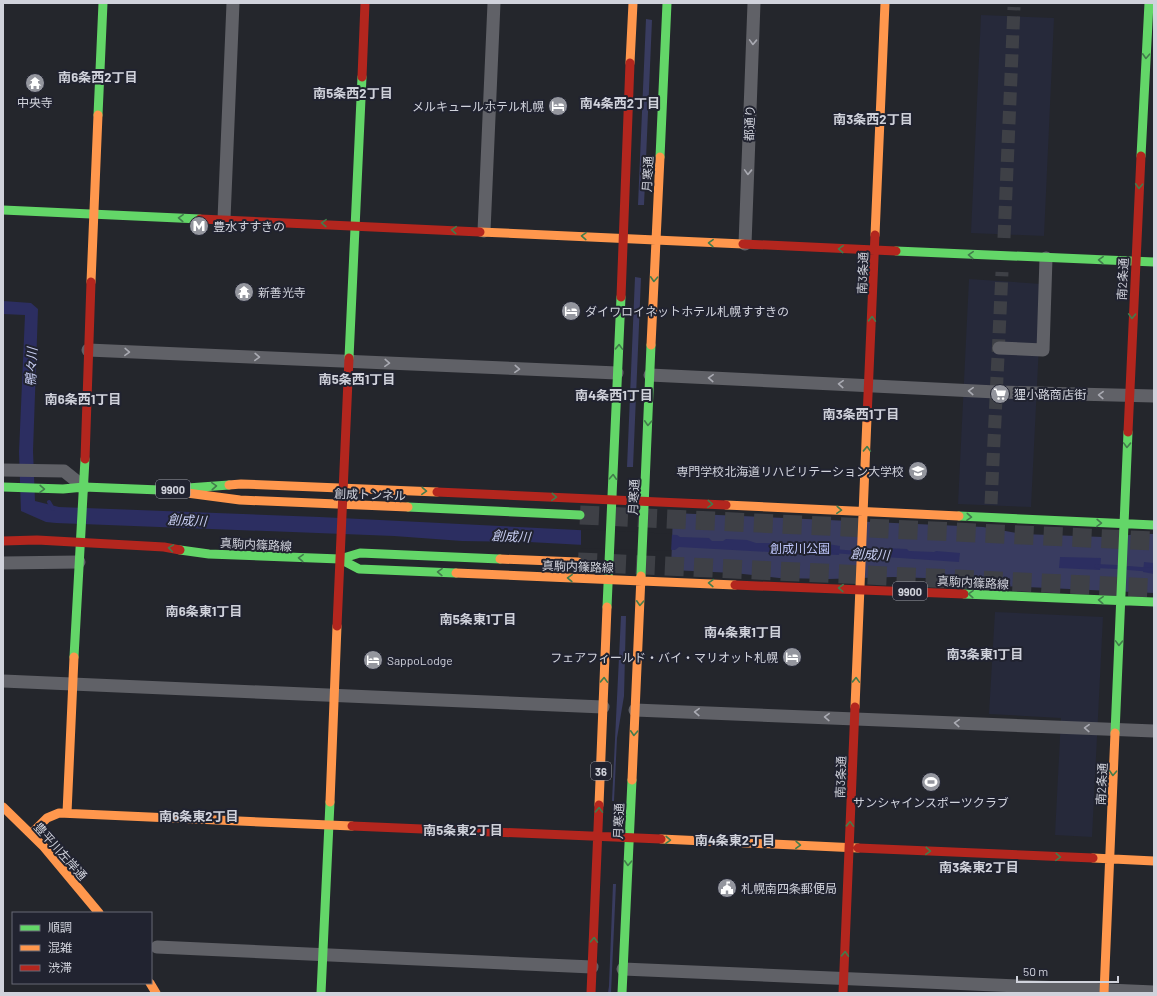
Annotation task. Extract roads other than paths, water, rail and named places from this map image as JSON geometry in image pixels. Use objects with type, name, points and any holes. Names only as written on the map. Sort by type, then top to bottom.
[{"type":"main road","points":[[68,813],[73,684],[84,487],[88,350],[103,3]]},
{"type":"main road","points":[[321,993],[365,3]]},
{"type":"main road","name":"月寒通","points":[[591,993],[633,3]]},
{"type":"main road","name":"月寒通","points":[[622,993],[667,3]]},
{"type":"main road","name":"南3条通","points":[[843,993],[885,3]]},
{"type":"main road","name":"南2条通","points":[[1104,991],[1135,262],[1149,3]]},
{"type":"main road","points":[[3,210],[1154,262]]},
{"type":"main road","name":"9900","points":[[3,487],[63,489],[84,487],[160,490],[241,484],[343,487],[1154,525]]},
{"type":"main road","name":"創成トンネル","points":[[160,490],[240,500],[580,515]]},
{"type":"main road","points":[[3,532],[37,540]]},
{"type":"main road","name":"真駒内篠路線","points":[[3,541],[37,540],[164,547],[209,554],[340,559],[359,569],[1154,602]]},
{"type":"main road","points":[[340,559],[360,553],[578,562]]},
{"type":"main road","name":"豊平川左岸通","points":[[3,808],[44,847],[98,912]]},
{"type":"main road","points":[[31,834],[52,814],[68,813],[1154,862]]},
{"type":"main road","points":[[151,984],[156,993]]},
{"type":"street","points":[[224,220],[233,3]]},
{"type":"street","points":[[484,231],[494,3]]},
{"type":"street","name":"都通り","points":[[745,244],[754,3]]},
{"type":"street","points":[[998,348],[1043,350],[1046,258]]},
{"type":"street","points":[[88,350],[617,373]]},
{"type":"street","points":[[650,375],[996,392],[1154,396]]},
{"type":"street","points":[[3,470],[64,471],[84,487]]},
{"type":"street","points":[[3,563],[79,562]]},
{"type":"street","points":[[3,681],[603,707]]},
{"type":"street","points":[[635,710],[1154,731]]},
{"type":"street","points":[[157,947],[592,967]]},
{"type":"street","points":[[623,969],[1154,992]]},
{"type":"water","points":[[3,301],[31,303],[38,309],[33,451],[35,501],[59,507],[320,517],[677,535],[680,537],[709,538],[712,541],[723,541],[726,539],[747,540],[756,543],[828,544],[840,546],[839,555],[787,553],[784,551],[770,552],[679,547],[675,550],[529,542],[462,541],[394,536],[46,522],[21,511],[19,452],[25,315],[3,314]]},
{"type":"water","points":[[886,548],[907,549],[909,551],[960,553],[959,562],[885,557]]},
{"type":"water","points":[[1060,557],[1101,558],[1100,570],[1059,568]]},
{"type":"water","points":[[1144,562],[1154,563],[1154,574],[1143,572]]},
{"type":"waterway","name":"鴨々川","points":[[49,502],[53,509]]},
{"type":"waterway","name":"創成川","points":[[834,551],[857,553]]},
{"type":"waterway","name":"創成川","points":[[866,553],[889,554]]},
{"type":"waterway","name":"創成川","points":[[1096,566],[1117,567]]},
{"type":"waterway","name":"創成川","points":[[1128,568],[1154,570]]},
{"type":"tunnel","points":[[1004,238],[1014,7]]},
{"type":"tunnel","points":[[991,504],[1002,272]]},
{"type":"tunnel","points":[[580,515],[1154,541]]},
{"type":"tunnel","points":[[578,562],[1154,588]]},
{"type":"place","name":"中央寺","points":[[35,83]]},
{"type":"place","name":"メルキュールホテル札幌","points":[[558,106]]},
{"type":"place","name":"豊水すすきの","points":[[199,226]]},
{"type":"place","name":"新善光寺","points":[[244,292]]},
{"type":"place","name":"ダイワロイネットホテル札幌すすきの","points":[[571,311]]},
{"type":"place","name":"狸小路商店街","points":[[1000,394]]},
{"type":"place","name":"専門学校北海道リハビリテーション大学校","points":[[918,471]]},
{"type":"place","name":"フェアフィールド・バイ・マリオット札幌","points":[[792,657]]},
{"type":"place","name":"SappoLodge","points":[[373,660]]},
{"type":"place","name":"サンシャインスポーツクラブ","points":[[931,782]]},
{"type":"place","name":"札幌南四条郵便局","points":[[727,888]]},
{"type":"district","name":"南6条西2丁目","points":[[98,77]]},
{"type":"district","name":"南5条西2丁目","points":[[353,93]]},
{"type":"district","name":"南4条西2丁目","points":[[620,103]]},
{"type":"district","name":"南3条西2丁目","points":[[873,119]]},
{"type":"district","name":"南5条西1丁目","points":[[357,379]]},
{"type":"district","name":"南4条西1丁目","points":[[614,395]]},
{"type":"district","name":"南6条西1丁目","points":[[83,399]]},
{"type":"district","name":"南3条西1丁目","points":[[861,414]]},
{"type":"district","name":"南6条東1丁目","points":[[204,611]]},
{"type":"district","name":"南5条東1丁目","points":[[478,619]]},
{"type":"district","name":"南4条東1丁目","points":[[743,632]]},
{"type":"district","name":"南3条東1丁目","points":[[985,654]]},
{"type":"district","name":"南6条東2丁目","points":[[199,816]]},
{"type":"district","name":"南5条東2丁目","points":[[463,830]]},
{"type":"district","name":"南4条東2丁目","points":[[735,840]]},
{"type":"district","name":"南3条東2丁目","points":[[979,867]]},
{"type":"park label","name":"創成川公園","points":[[800,548]]}]
